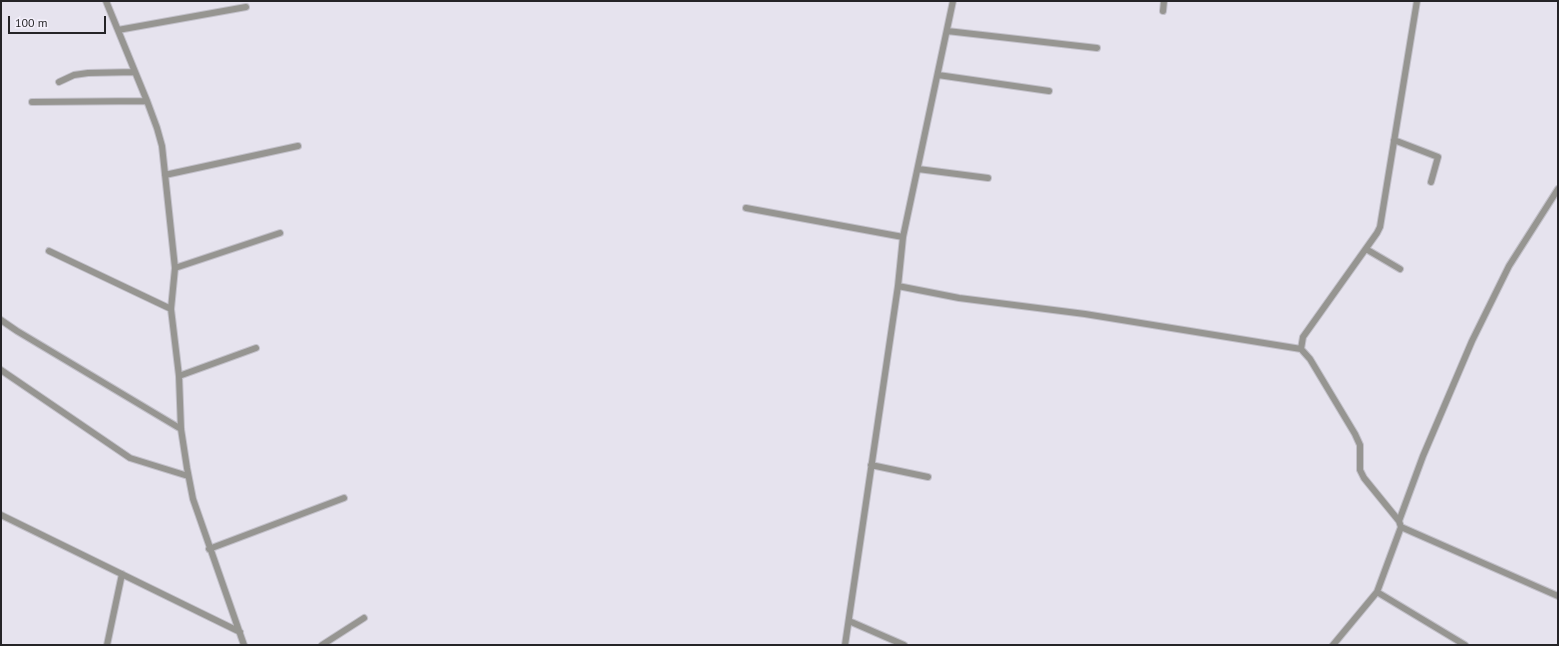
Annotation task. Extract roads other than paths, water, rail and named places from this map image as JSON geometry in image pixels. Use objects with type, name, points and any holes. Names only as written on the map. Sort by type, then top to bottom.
[{"type":"street","points":[[106,1],[136,72],[157,128],[162,146],[175,268],[171,309],[179,376],[181,430],[188,476],[193,500],[244,645]]},
{"type":"street","points":[[845,645],[898,286],[903,237],[953,1]]},
{"type":"street","points":[[1163,11],[1164,1]]},
{"type":"street","points":[[1300,348],[1303,337],[1380,227],[1418,1]]},
{"type":"street","points":[[118,30],[246,7]]},
{"type":"street","points":[[947,31],[1097,48]]},
{"type":"street","points":[[59,82],[74,75],[136,72]]},
{"type":"street","points":[[938,75],[1049,91]]},
{"type":"street","points":[[32,102],[147,101]]},
{"type":"street","points":[[1394,140],[1438,157],[1431,182]]},
{"type":"street","points":[[165,175],[298,146]]},
{"type":"street","points":[[918,169],[988,178]]},
{"type":"street","points":[[1333,645],[1377,592],[1422,456],[1472,341],[1509,266],[1558,189]]},
{"type":"street","points":[[746,208],[903,237]]},
{"type":"street","points":[[175,268],[280,233]]},
{"type":"street","points":[[1366,249],[1400,269]]},
{"type":"street","points":[[49,251],[171,309]]},
{"type":"street","points":[[898,286],[959,298],[1084,314],[1300,348],[1310,359],[1355,434],[1360,445],[1360,470],[1364,478],[1400,524],[1558,596]]},
{"type":"street","points":[[1,320],[181,430]]},
{"type":"street","points":[[179,376],[256,348]]},
{"type":"street","points":[[1,370],[130,458],[188,476]]},
{"type":"street","points":[[871,465],[928,476]]},
{"type":"street","points":[[209,548],[344,498]]},
{"type":"street","points":[[1,515],[240,632]]},
{"type":"street","points":[[106,645],[122,574]]},
{"type":"street","points":[[1377,592],[1465,645]]},
{"type":"street","points":[[322,645],[364,618]]},
{"type":"street","points":[[849,621],[904,645]]}]
